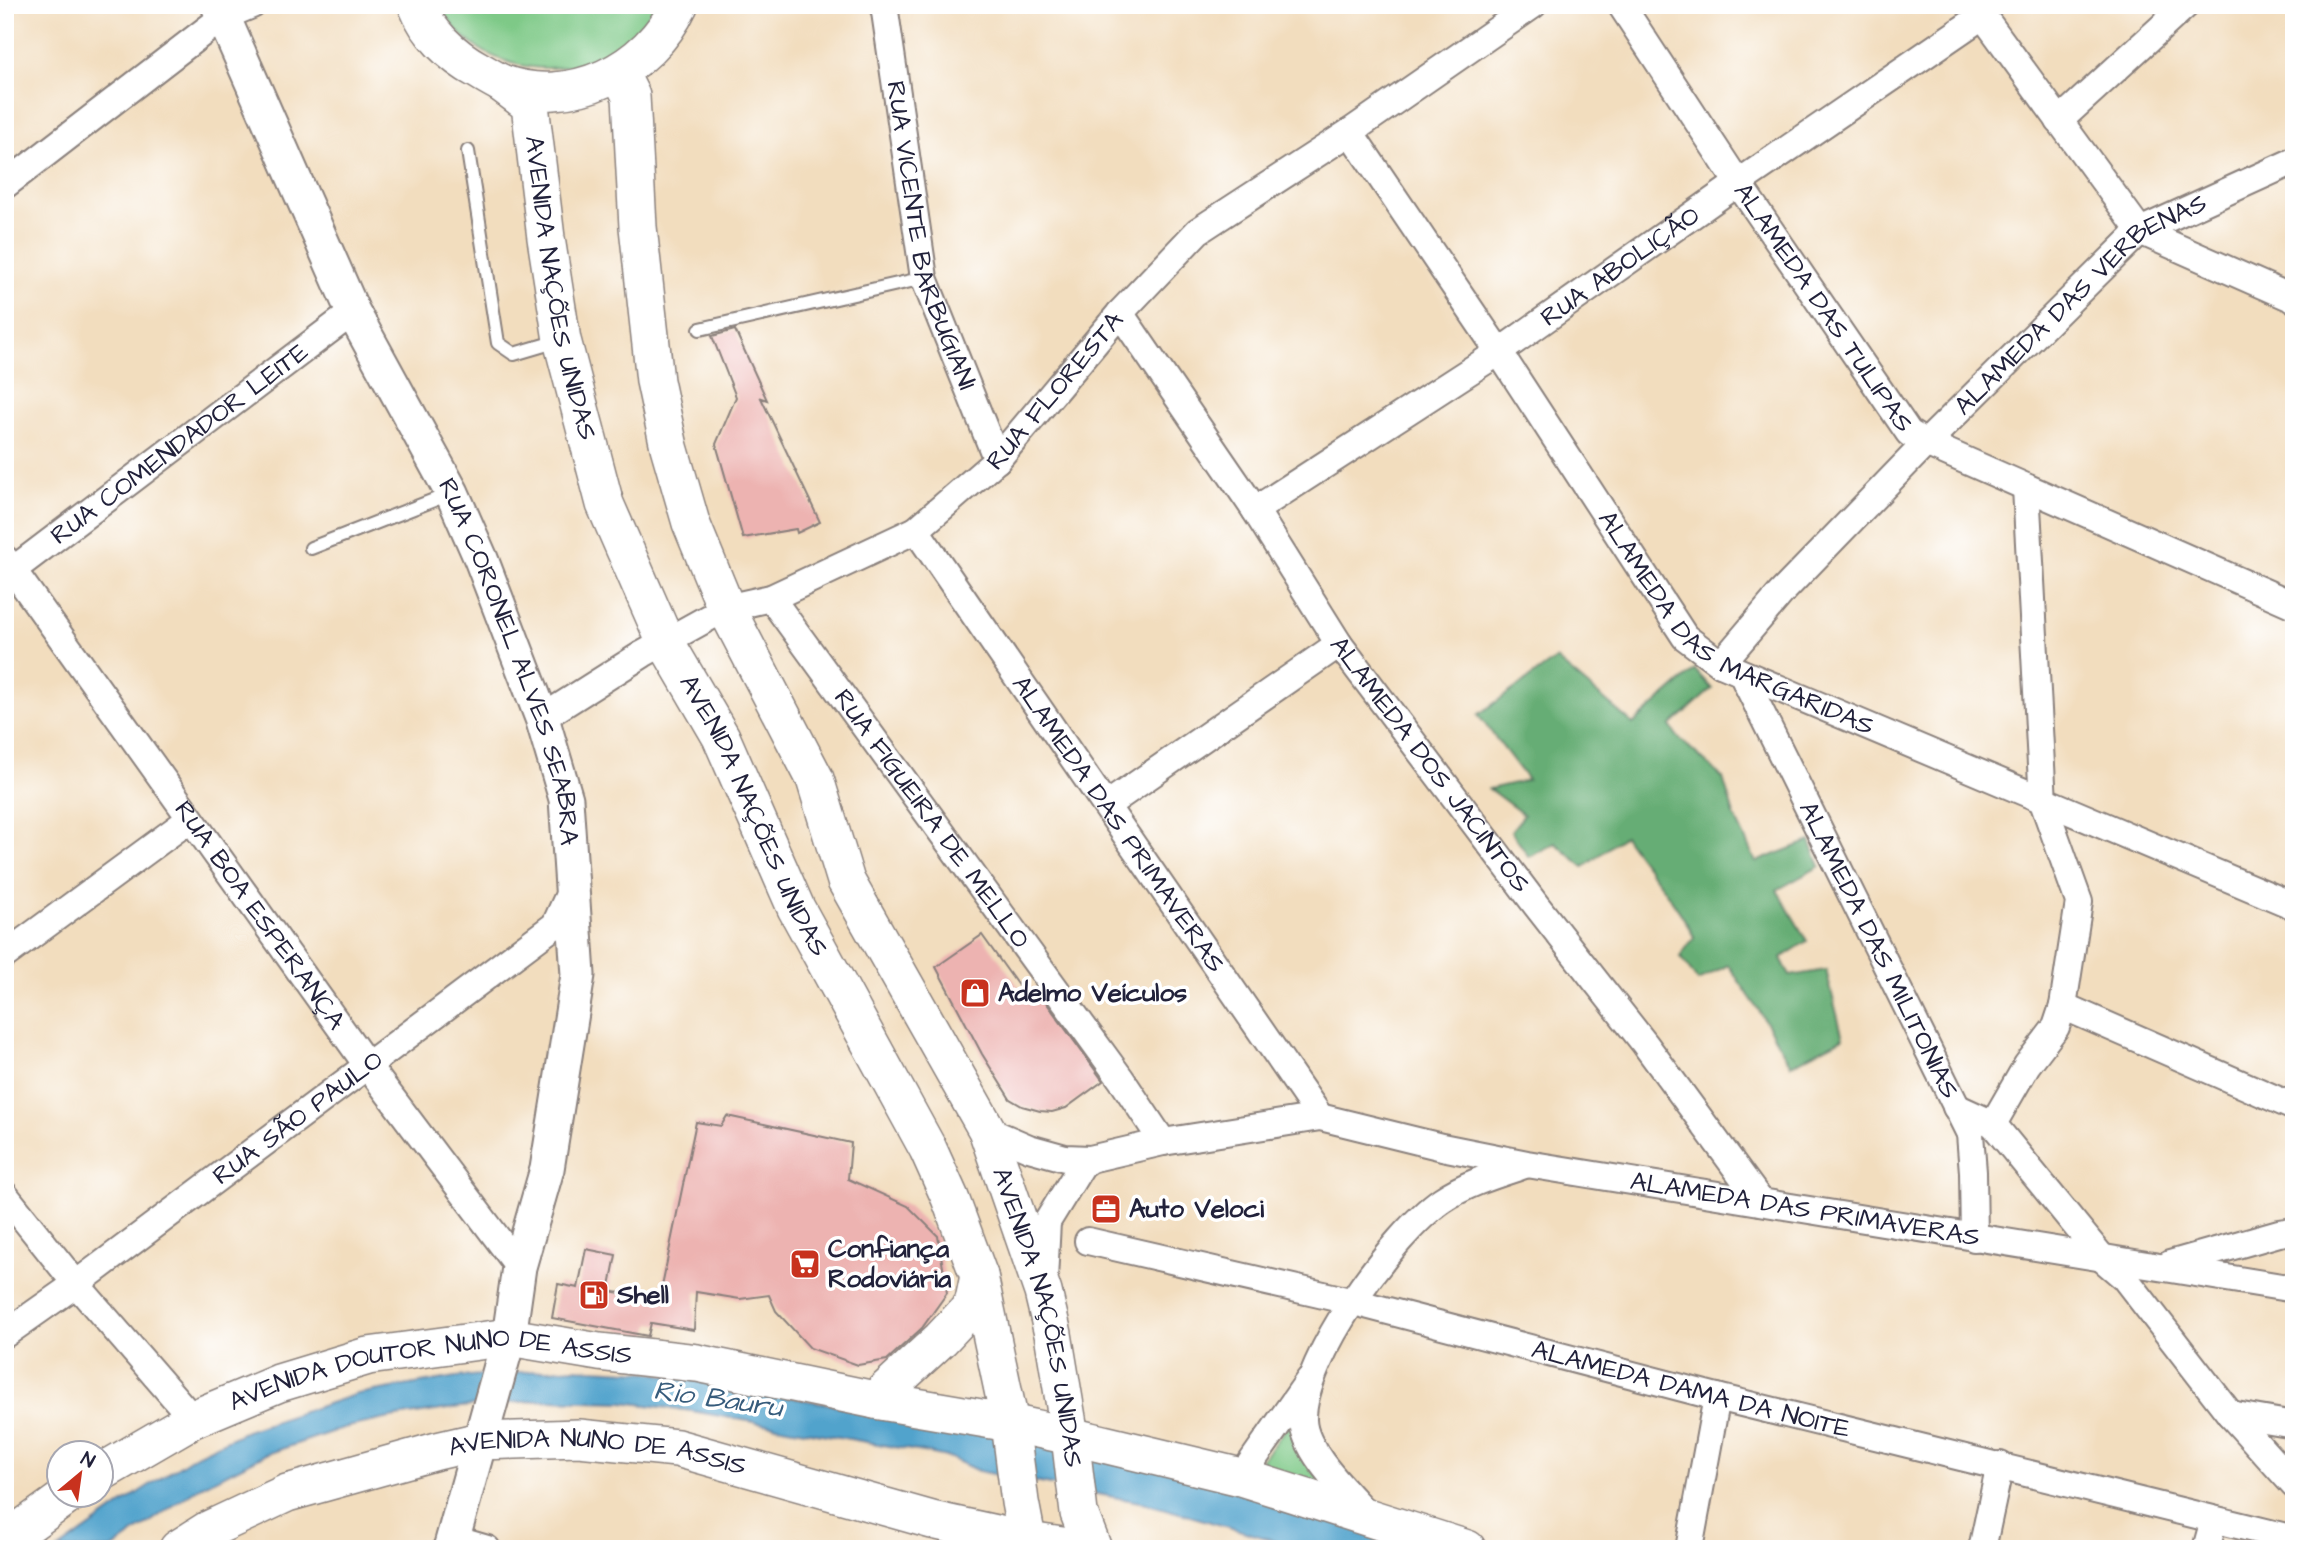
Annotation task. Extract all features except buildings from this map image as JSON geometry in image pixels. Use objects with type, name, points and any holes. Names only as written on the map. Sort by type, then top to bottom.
[{"type":"main road","name":"AVENIDA NAÇÕES UNIDAS","points":[[417,5],[423,20],[457,58],[501,83],[530,105],[545,239],[562,340],[605,504],[665,641],[721,737],[796,908],[928,1149],[950,1198],[979,1276],[1011,1426],[1028,1545]]},
{"type":"main road","name":"AVENIDA NAÇÕES UNIDAS","points":[[501,83],[531,89],[561,90],[591,84],[619,72],[648,51],[671,23],[680,5]]},
{"type":"main road","name":"AVENIDA NAÇÕES UNIDAS","points":[[619,72],[631,96],[638,226],[654,381],[669,447],[691,523],[726,608],[815,779],[846,881],[987,1130],[1043,1292],[1053,1334],[1079,1513],[1093,1549]]},
{"type":"main road","points":[[796,908],[846,881]]},
{"type":"main road","points":[[875,1400],[941,1339],[973,1305],[979,1276]]},
{"type":"main road","name":"AVENIDA DOUTOR NUNO DE ASSIS","points":[[116,1464],[193,1419],[279,1382],[368,1356],[505,1350],[598,1352],[697,1363],[1011,1426],[1241,1477],[1467,1549]]},
{"type":"main road","name":"AVENIDA NUNO DE ASSIS","points":[[178,1549],[208,1530],[287,1493],[437,1451],[483,1429],[677,1448],[1028,1545]]},
{"type":"main road","points":[[5,1541],[51,1508]]},
{"type":"main road","points":[[932,1520],[965,1549]]},
{"type":"main road","points":[[1028,1545],[1083,1549]]},
{"type":"street","name":"RUA VICENTE BARBUGIANI","points":[[884,5],[925,278],[997,460]]},
{"type":"street","name":"RUA FLORESTA","points":[[542,718],[665,641],[726,608],[771,598],[916,530],[997,460],[1120,313],[1198,232],[1350,132],[1533,5]]},
{"type":"street","name":"ALAMEDA DAS TULIPAS","points":[[1621,5],[1738,183],[1909,433],[2026,488],[2294,605]]},
{"type":"street","points":[[2059,121],[2186,5]]},
{"type":"street","points":[[5,185],[231,9]]},
{"type":"street","name":"RUA CORONEL ALVES SEABRA","points":[[231,9],[353,312],[452,493],[481,559],[542,718],[566,799],[578,975],[547,1169],[519,1266],[505,1350],[451,1544]]},
{"type":"street","name":"RUA ABOLIÇÃO","points":[[1255,510],[1499,352],[1979,11]]},
{"type":"street","points":[[1979,11],[2140,231],[2294,299]]},
{"type":"street","name":"ALAMEDA DAS MARGARIDAS","points":[[1350,132],[1499,352],[1685,637],[1731,669],[2294,906]]},
{"type":"street","name":"ALAMEDA DAS VERBENAS","points":[[1731,669],[1781,593],[1926,443],[2140,231],[2294,161]]},
{"type":"street","name":"RUA COMENDADOR LEITE","points":[[8,568],[353,312]]},
{"type":"street","name":"ALAMEDA DOS JACINTOS","points":[[1120,313],[1255,510],[1339,644],[1536,905],[1645,1044],[1761,1202]]},
{"type":"street","points":[[1993,1124],[2027,1065],[2056,1027],[2063,1006],[2080,902],[2043,802],[2026,488]]},
{"type":"street","name":"ALAMEDA DAS PRIMAVERAS","points":[[916,530],[1320,1117]]},
{"type":"street","name":"RUA BOA ESPERANÇA","points":[[8,568],[367,1065],[519,1266]]},
{"type":"street","name":"RUA FIGUEIRA DE MELLO","points":[[771,598],[1113,1068],[1163,1142]]},
{"type":"street","points":[[1107,805],[1339,644]]},
{"type":"street","name":"ALAMEDA DAS MILITONIAS","points":[[1731,669],[1970,1134],[1974,1238]]},
{"type":"street","points":[[5,955],[190,819]]},
{"type":"street","name":"RUA SÃO PAULO","points":[[5,1334],[76,1284],[555,925],[573,886]]},
{"type":"street","points":[[2063,1006],[2294,1107]]},
{"type":"street","points":[[1955,1107],[1993,1124],[2104,1260],[2124,1277],[2230,1414],[2294,1485]]},
{"type":"street","name":"ALAMEDA DAS PRIMAVERAS","points":[[987,1130],[1030,1148],[1065,1158],[1090,1158],[1163,1142],[1320,1117],[1442,1147],[1527,1164],[2294,1289]]},
{"type":"street","points":[[1442,1147],[1452,1164],[1454,1178],[1443,1200]]},
{"type":"street","points":[[1043,1292],[1047,1222],[1082,1165],[1090,1158]]},
{"type":"street","points":[[1241,1477],[1314,1373],[1336,1328],[1398,1240],[1443,1200],[1480,1181],[1527,1164]]},
{"type":"street","points":[[5,1195],[76,1284],[193,1419]]},
{"type":"street","points":[[2162,1267],[2286,1232]]},
{"type":"street","points":[[2264,1285],[2252,1265],[2256,1249],[2286,1232]]},
{"type":"street","name":"ALAMEDA DAMA DA NOITE","points":[[1088,1241],[1354,1302],[1717,1397],[2294,1539]]},
{"type":"street","points":[[1314,1373],[1303,1421],[1315,1456],[1367,1515]]},
{"type":"street","points":[[1689,1549],[1717,1397]]},
{"type":"street","points":[[2230,1414],[2294,1425]]},
{"type":"street","points":[[1982,1549],[2000,1465]]},
{"type":"street","points":[[2206,1549],[2214,1520]]},
{"type":"street","points":[[451,1544],[487,1549]]},
{"type":"lane","points":[[468,151],[498,343],[514,354],[562,340]]},
{"type":"lane","points":[[700,329],[925,278]]},
{"type":"lane","points":[[311,548],[452,493]]},
{"type":"green space","points":[[438,5],[658,5],[641,29],[619,47],[595,59],[567,66],[539,68],[511,63],[485,52],[458,32]]},
{"type":"green space","points":[[1556,659],[1633,724],[1695,670],[1712,689],[1670,726],[1678,737],[1723,778],[1734,815],[1756,862],[1810,841],[1820,866],[1777,890],[1807,941],[1781,958],[1790,976],[1826,970],[1843,1038],[1791,1065],[1728,965],[1698,981],[1680,957],[1694,937],[1687,923],[1624,836],[1584,867],[1555,843],[1529,857],[1511,831],[1524,815],[1489,789],[1528,780],[1478,715]]},
{"type":"green space","points":[[1292,1421],[1334,1489],[1256,1467]]},
{"type":"water","name":"Rio Bauru","points":[[574,1368],[647,1372],[1203,1470],[1453,1549],[1304,1549],[1145,1503],[978,1471],[951,1458],[928,1453],[692,1411],[623,1402],[545,1400],[461,1407],[343,1428],[264,1455],[198,1488],[112,1549],[59,1549],[196,1455],[246,1431],[357,1394],[456,1377]]},
{"type":"place","name":"Adelmo Veículos","points":[[975,993]]},
{"type":"place","name":"Auto Veloci","points":[[1106,1209]]},
{"type":"place","name":"Confiança Rodoviária","points":[[805,1264]]},
{"type":"place","name":"Shell","points":[[594,1295]]}]
